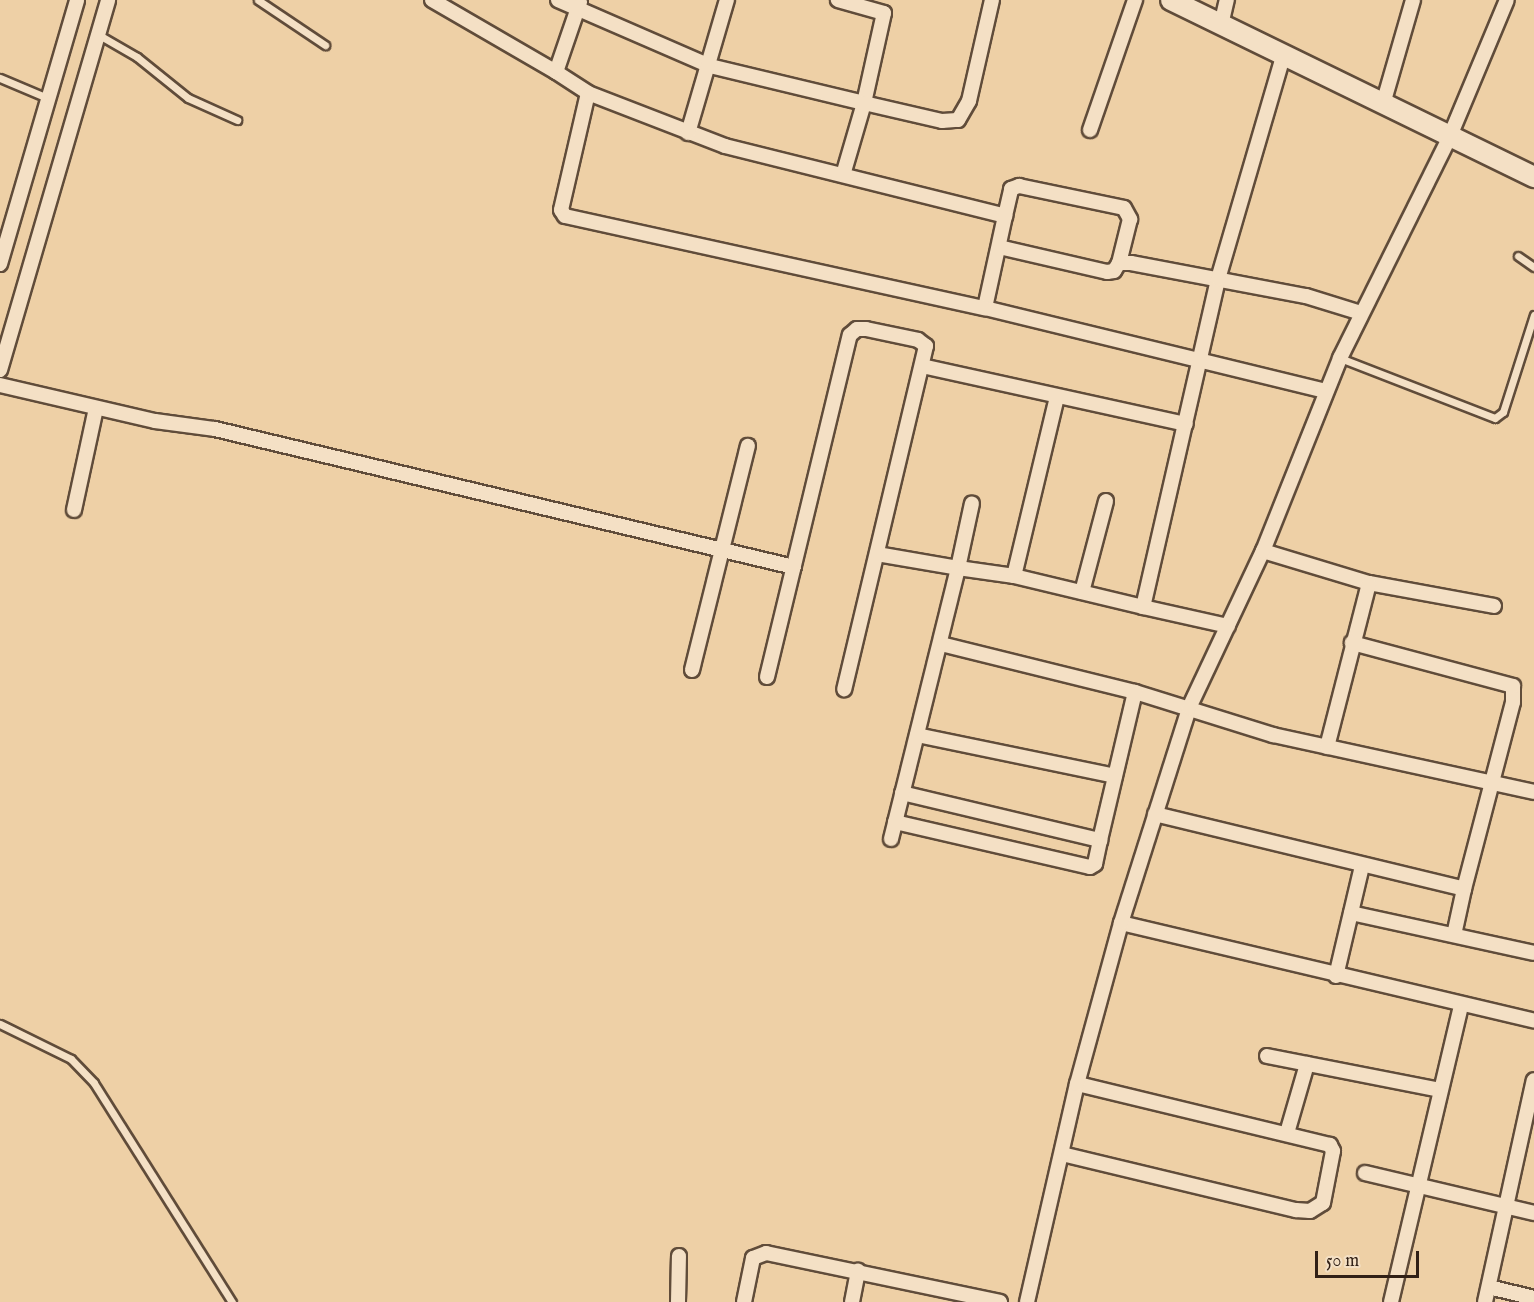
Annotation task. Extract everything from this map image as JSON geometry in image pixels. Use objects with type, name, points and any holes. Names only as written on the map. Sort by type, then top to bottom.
[{"type":"street","points":[[0,264],[4,237],[50,99],[77,0]]},
{"type":"street","points":[[0,370],[50,189],[108,0]]},
{"type":"street","points":[[432,0],[588,93],[688,133],[843,176],[1005,216]]},
{"type":"street","points":[[558,0],[579,4],[710,66],[942,121],[958,120],[969,101],[992,0]]},
{"type":"street","points":[[688,133],[728,0]]},
{"type":"street","points":[[838,0],[886,7],[864,103],[843,176]]},
{"type":"street","points":[[1090,130],[1135,0]]},
{"type":"street","points":[[1171,0],[1284,53],[1534,177]]},
{"type":"street","points":[[1221,25],[1227,0]]},
{"type":"street","points":[[1383,104],[1413,0]]},
{"type":"street","points":[[1028,1302],[1077,1084],[1121,923],[1189,708],[1263,551],[1325,391],[1361,313],[1450,136],[1507,0]]},
{"type":"street","points":[[556,72],[579,4]]},
{"type":"street","points":[[1143,607],[1218,279],[1284,53]]},
{"type":"street","points":[[588,93],[561,210],[565,216],[985,308],[1201,358],[1325,391]]},
{"type":"street","points":[[985,308],[1011,189],[1019,186],[1124,208],[1130,219],[1119,264],[1114,271],[1107,272],[999,247]]},
{"type":"street","points":[[1119,264],[1218,279],[1306,296],[1361,313]]},
{"type":"street","points":[[767,677],[850,334],[857,329],[867,329],[922,341],[926,346],[844,689]]},
{"type":"street","points":[[922,366],[1186,424]]},
{"type":"street","points":[[0,385],[96,408],[225,432],[721,552],[794,567]]},
{"type":"street","points":[[1014,576],[1056,397]]},
{"type":"street","points":[[74,510],[96,408]]},
{"type":"street","points":[[692,670],[748,446]]},
{"type":"street","points":[[1082,592],[1106,501]]},
{"type":"street","points":[[891,839],[941,644],[972,503]]},
{"type":"street","points":[[1263,551],[1369,584],[1494,606]]},
{"type":"street","points":[[877,554],[1014,576],[1228,626]]},
{"type":"street","points":[[1327,747],[1369,584]]},
{"type":"street","points":[[1352,643],[1513,686],[1493,783],[1454,935]]},
{"type":"street","points":[[941,644],[1135,692],[1327,747],[1534,792]]},
{"type":"street","points":[[895,822],[1090,867],[1095,864],[1135,692]]},
{"type":"street","points":[[917,735],[1115,776]]},
{"type":"street","points":[[902,793],[1100,840]]},
{"type":"street","points":[[1155,814],[1464,889]]},
{"type":"street","points":[[1336,976],[1362,866]]},
{"type":"street","points":[[1351,913],[1534,953]]},
{"type":"street","points":[[1121,923],[1336,976],[1534,1021]]},
{"type":"street","points":[[1391,1302],[1461,1005]]},
{"type":"street","points":[[1267,1056],[1440,1090]]},
{"type":"street","points":[[1287,1133],[1307,1064]]},
{"type":"street","points":[[1485,1302],[1534,1080]]},
{"type":"street","points":[[1062,1154],[1310,1211],[1323,1203],[1333,1151],[1320,1141],[1077,1084]]},
{"type":"street","points":[[1365,1173],[1534,1213]]},
{"type":"street","points":[[744,1302],[753,1258],[761,1254],[858,1271],[1000,1302]]},
{"type":"street","points":[[678,1302],[679,1257]]},
{"type":"street","points":[[852,1302],[858,1271]]},
{"type":"street","points":[[1489,1287],[1534,1298]]},
{"type":"lane","points":[[258,0],[325,45]]},
{"type":"lane","points":[[99,35],[137,57],[188,98],[237,120]]},
{"type":"lane","points":[[0,78],[50,99]]},
{"type":"lane","points":[[1518,256],[1534,267]]},
{"type":"lane","points":[[1340,358],[1495,418],[1503,412],[1534,315]]},
{"type":"lane","points":[[0,1024],[71,1059],[94,1083],[232,1302]]}]
